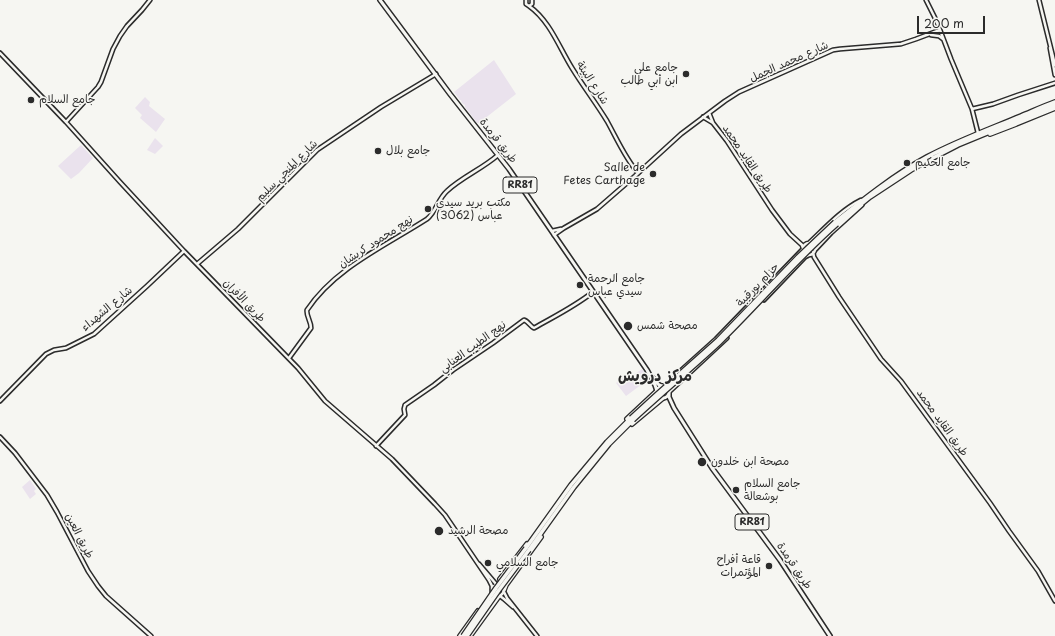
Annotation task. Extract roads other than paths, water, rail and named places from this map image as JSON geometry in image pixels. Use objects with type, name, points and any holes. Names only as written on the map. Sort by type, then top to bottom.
[{"type":"highway","name":"حزام بورقيبة","points":[[1023,117],[1055,100]]},
{"type":"highway","points":[[979,134],[987,127],[1055,100]]},
{"type":"highway","name":"حزام بورقيبة","points":[[528,549],[554,514],[571,485],[603,448],[632,419],[720,342],[836,223],[909,167],[920,161],[946,147],[1055,105]]},
{"type":"highway","points":[[979,134],[993,133],[1055,108]]},
{"type":"highway","points":[[617,434],[629,417],[657,391]]},
{"type":"highway","points":[[617,434],[663,398]]},
{"type":"highway","points":[[497,584],[533,535],[554,514]]},
{"type":"highway","points":[[504,591],[506,585],[539,541],[554,514]]},
{"type":"highway","points":[[462,636],[496,588],[528,549]]},
{"type":"highway","points":[[467,636],[528,549]]},
{"type":"highway","points":[[462,636],[492,590]]},
{"type":"highway","points":[[470,636],[499,596]]},
{"type":"main road","name":"طريق قرمدة","points":[[380,0],[509,169],[651,376],[663,386]]},
{"type":"main road","name":"طريق قرمدة","points":[[651,376],[657,391]]},
{"type":"main road","points":[[657,391],[663,386]]},
{"type":"main road","name":"RR81","points":[[663,386],[668,389],[669,393]]},
{"type":"main road","name":"RR81","points":[[657,391],[658,395],[663,398]]},
{"type":"main road","name":"طريق قرمدة","points":[[669,393],[669,397],[674,408],[716,473],[780,560],[830,636]]},
{"type":"main road","points":[[663,398],[669,393]]},
{"type":"main road","name":"طريق قرمدة","points":[[663,398],[674,408]]},
{"type":"street","points":[[66,122],[98,87],[113,49],[120,36],[150,0]]},
{"type":"street","points":[[926,0],[932,10],[972,109],[979,134]]},
{"type":"street","points":[[1039,0],[1055,65]]},
{"type":"street","name":"شارع البيئة","points":[[526,1],[527,5],[537,13],[551,32],[572,68],[604,116],[619,145],[639,173]]},
{"type":"street","points":[[529,6],[532,5],[532,1]]},
{"type":"street","name":"شارع البيئة","points":[[532,1],[537,13]]},
{"type":"street","name":"شارع محمد الجمل","points":[[554,235],[597,209],[681,134],[739,92],[833,50],[901,44],[940,30]]},
{"type":"street","points":[[928,35],[939,36],[944,42]]},
{"type":"street","points":[[1049,43],[1055,75]]},
{"type":"street","name":"طريق الأفران","points":[[0,53],[66,122],[184,251],[289,358],[330,406],[392,459],[435,504],[445,515],[491,583],[492,590]]},
{"type":"street","name":"شارع المنجي سليم","points":[[197,264],[238,230],[317,150],[381,107],[436,74]]},
{"type":"street","points":[[972,109],[978,109],[1055,83]]},
{"type":"street","name":"طريق القايد محمد","points":[[709,113],[712,123]]},
{"type":"street","name":"طريق القايد محمد","points":[[703,117],[712,123],[726,141],[772,210],[790,234],[798,240],[808,243]]},
{"type":"street","name":"نهج محمود كريشان","points":[[289,358],[311,328],[306,310],[322,291],[335,279],[381,246],[430,217],[447,191],[456,183],[498,155]]},
{"type":"street","points":[[635,176],[634,168],[643,169]]},
{"type":"street","points":[[866,199],[860,208],[831,233],[810,255],[804,253],[804,246],[849,207],[866,199]]},
{"type":"street","name":"شارع محمد الجمل","points":[[552,231],[564,228]]},
{"type":"street","name":"طريق القايد محمد","points":[[798,240],[803,249]]},
{"type":"street","points":[[808,243],[812,244],[814,251]]},
{"type":"street","name":"حزام بورقيبة","points":[[663,386],[716,339],[803,249]]},
{"type":"street","name":"شارع الشهداء","points":[[0,401],[46,354],[54,350],[66,348],[94,334],[184,251]]},
{"type":"street","name":"طريق القايد محمد","points":[[814,251],[814,257]]},
{"type":"street","name":"طريق القايد محمد","points":[[810,255],[814,257],[885,365],[901,380],[990,503],[1038,571],[1055,601]]},
{"type":"street","name":"حزام بورقيبة","points":[[669,393],[722,344],[741,322],[805,257],[810,255]]},
{"type":"street","name":"نهج الطيب العنابي","points":[[376,446],[405,415],[405,405],[453,370],[524,320],[526,320],[534,328],[566,311],[593,292]]},
{"type":"street","points":[[755,299],[760,304]]},
{"type":"street","points":[[704,349],[709,355]]},
{"type":"street","name":"طريق العين","points":[[0,437],[19,458],[47,496],[88,571],[98,586],[106,596],[151,636]]},
{"type":"street","name":"طريق الأفران","points":[[474,559],[497,584]]},
{"type":"street","points":[[490,578],[497,579],[503,576]]},
{"type":"street","points":[[516,611],[507,598],[502,586],[497,584],[494,586],[492,590],[495,595],[507,601],[537,636]]},
{"type":"street","points":[[499,596],[502,595],[504,591]]},
{"type":"street","points":[[494,602],[500,600],[507,601]]},
{"type":"place","name":"جامع علي ابن أبي طالب","points":[[686,74]]},
{"type":"place","name":"جامع السلام","points":[[31,100]]},
{"type":"place","name":"جامع بلال","points":[[378,151]]},
{"type":"place","name":"جامع الحكيم","points":[[907,163]]},
{"type":"place","name":"Salle de Fetes Carthage","points":[[653,174]]},
{"type":"place","name":"مكتب بريد سيدي عباس (3062)","points":[[428,209]]},
{"type":"place","name":"جامع الرحمة سيدي عباس","points":[[580,285]]},
{"type":"place","name":"مصحة شمس","points":[[628,326]]},
{"type":"place","name":"مصحة ابن خلدون","points":[[702,462]]},
{"type":"place","name":"جامع السلام بوشعالة","points":[[736,490]]},
{"type":"place","name":"مصحة الرشيد","points":[[439,531]]},
{"type":"place","name":"جامع السلامي","points":[[488,563]]},
{"type":"place","name":"قاعة أفراح المؤتمرات","points":[[769,566]]},
{"type":"district","name":"مركز درويش","points":[[655,377]]}]
